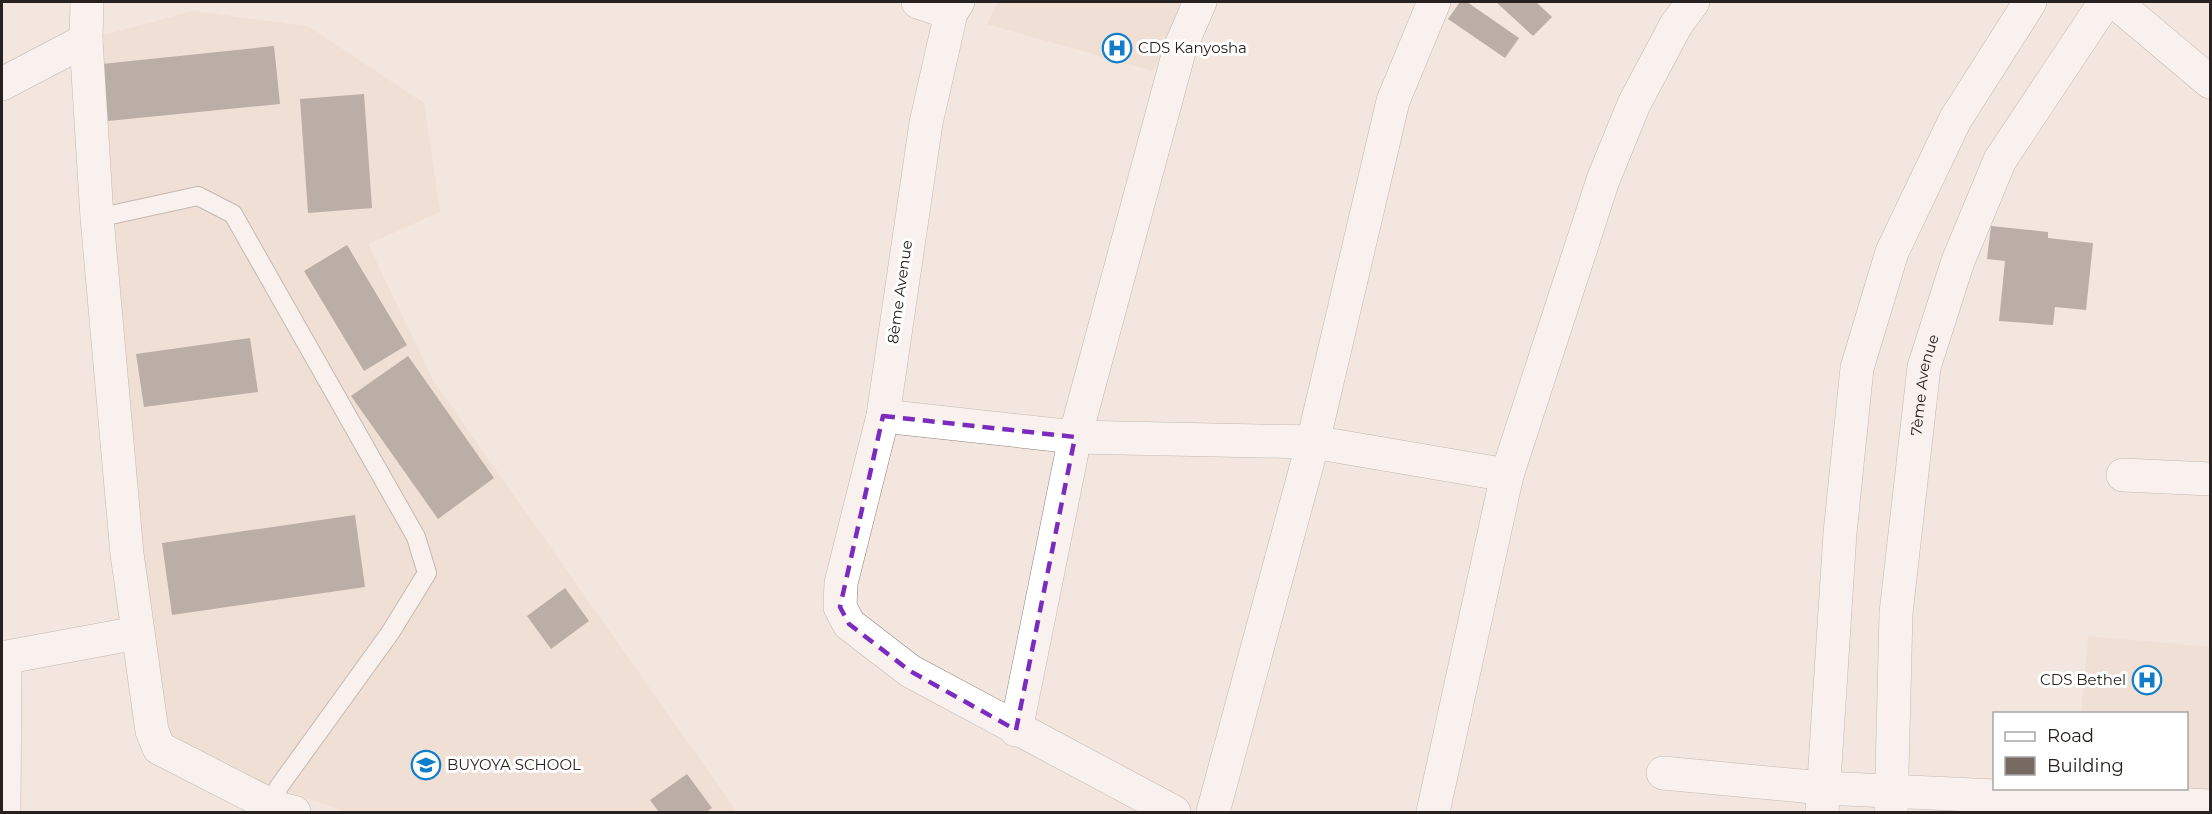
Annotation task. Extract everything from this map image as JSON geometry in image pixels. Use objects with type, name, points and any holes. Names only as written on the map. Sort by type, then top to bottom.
[{"type":"street","points":[[87,2],[86,40],[97,218],[127,554],[152,731],[159,748],[283,811]]},
{"type":"street","points":[[918,2],[955,7]]},
{"type":"street","points":[[1016,730],[1075,437],[1180,48],[1200,2]]},
{"type":"street","points":[[1213,813],[1313,442],[1394,101],[1434,2]]},
{"type":"street","points":[[1432,813],[1507,475],[1603,180],[1634,104],[1676,25],[1692,2]]},
{"type":"street","points":[[1822,800],[1840,533],[1857,368],[1892,252],[1955,120],[2030,2]]},
{"type":"street","name":"7ème Avenue","points":[[1892,801],[1896,613],[1923,367],[1958,261],[2000,160],[2105,2]]},
{"type":"street","points":[[2115,2],[2211,82]]},
{"type":"street","name":"8ème Avenue","points":[[955,7],[926,123],[883,416],[841,583],[840,607],[849,624],[910,671],[1174,813]]},
{"type":"street","points":[[2,84],[86,40]]},
{"type":"street","points":[[883,416],[1075,437],[1313,442],[1507,475]]},
{"type":"street","points":[[2123,475],[2211,479]]},
{"type":"street","points":[[4,813],[3,658],[137,633]]},
{"type":"street","points":[[1664,773],[1822,800],[2211,806]]},
{"type":"lane","points":[[97,218],[198,196],[233,214],[416,537],[427,573],[390,633],[278,788],[283,811]]},
{"type":"highlighted area","points":[[883,416],[1075,437],[1016,730],[910,671],[849,624],[840,607]]},
{"type":"shaded area","name":"CDS Kanyosha","points":[[998,2],[1184,2],[1153,71],[987,24]]},
{"type":"shaded area","points":[[192,11],[308,26],[424,103],[440,212],[368,244],[434,382],[737,812],[346,812],[278,788],[159,758],[90,39]]},
{"type":"shaded area","name":"CDS Bethel","points":[[2088,636],[2210,647],[2210,790],[2188,788],[2188,712],[2081,712]]},
{"type":"building","points":[[1460,2],[1467,2],[1519,38],[1505,58],[1448,19]]},
{"type":"building","points":[[1496,2],[1536,2],[1552,17],[1533,36]]},
{"type":"building","points":[[274,46],[280,104],[108,121],[102,64]]},
{"type":"building","points":[[364,94],[372,208],[308,213],[300,99]]},
{"type":"building","points":[[1991,226],[2048,232],[2048,238],[2093,243],[2086,310],[2055,307],[2053,325],[1999,321],[2005,261],[1987,259]]},
{"type":"building","points":[[347,245],[407,345],[364,371],[304,271]]},
{"type":"building","points":[[250,338],[258,392],[144,407],[136,354]]},
{"type":"building","points":[[408,356],[494,478],[438,519],[351,396]]},
{"type":"building","points":[[355,515],[365,587],[172,615],[162,543]]},
{"type":"building","points":[[565,588],[589,621],[551,649],[527,616]]},
{"type":"building","points":[[687,774],[712,808],[706,812],[659,812],[650,800]]},
{"type":"place","name":"CDS Kanyosha","points":[[1117,48]]},
{"type":"place","name":"CDS Bethel","points":[[2147,680]]},
{"type":"place","name":"BUYOYA SCHOOL","points":[[426,765]]}]
